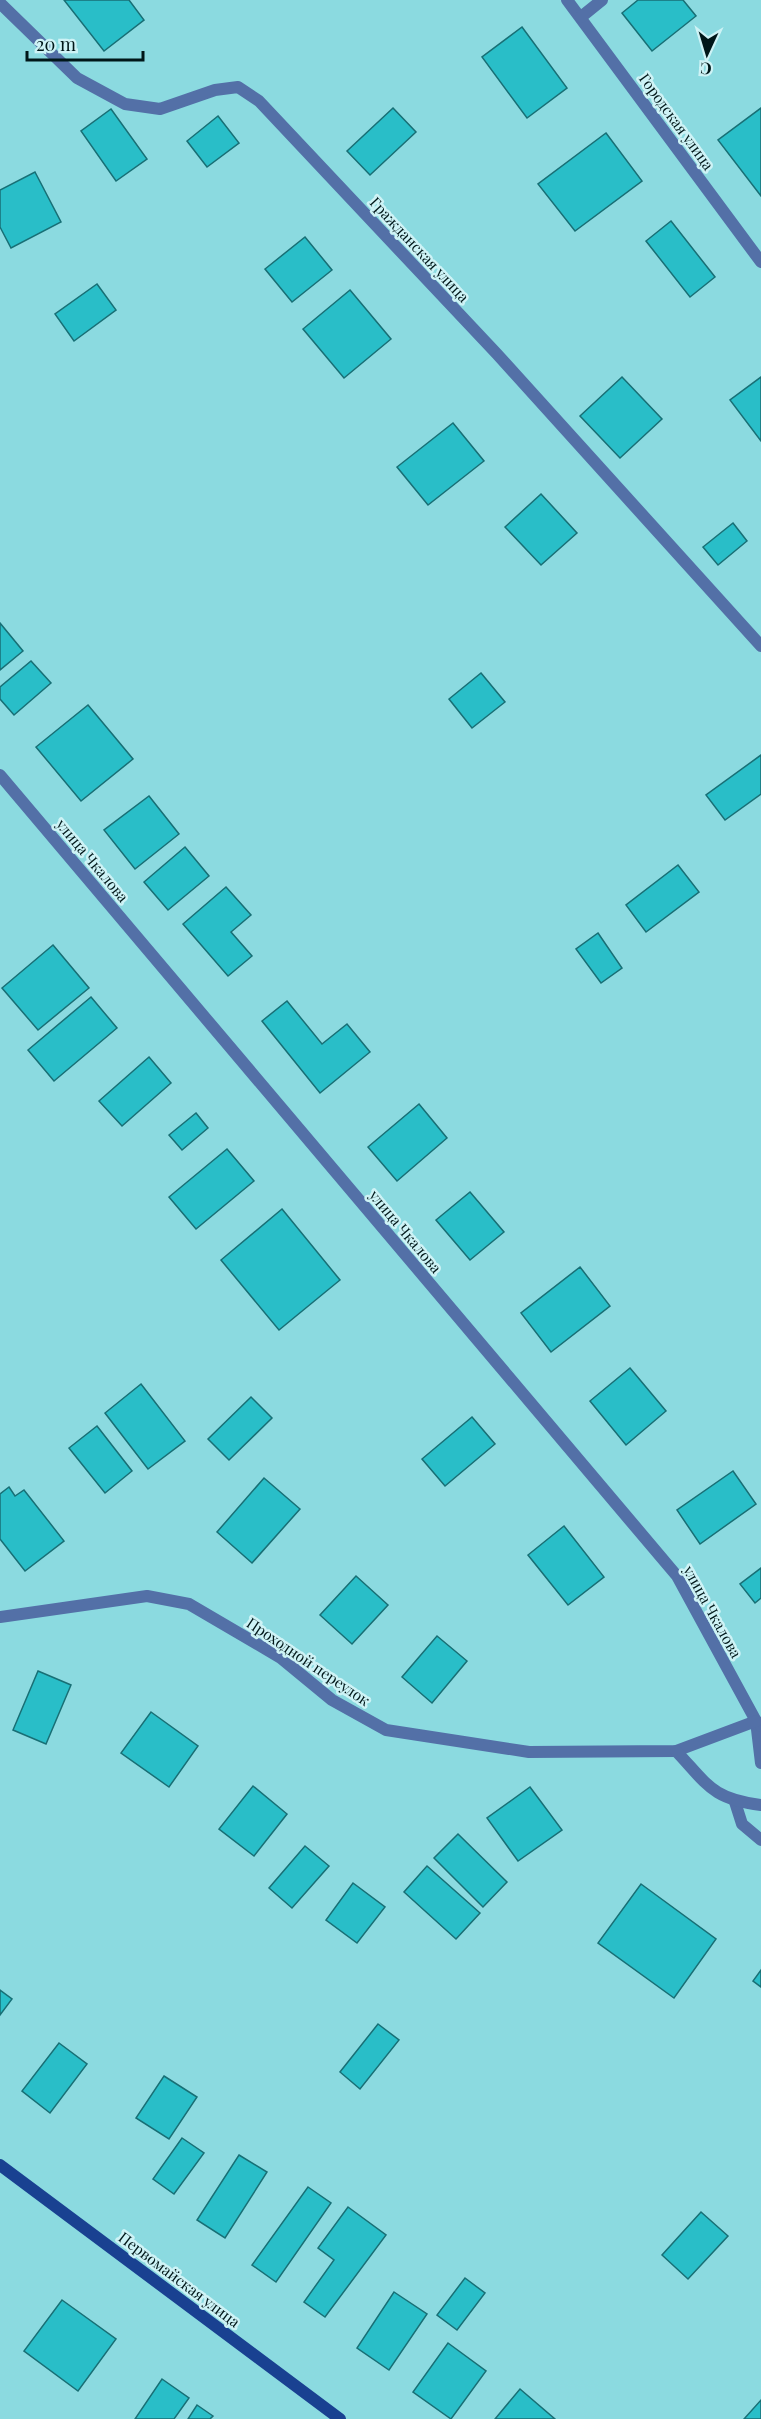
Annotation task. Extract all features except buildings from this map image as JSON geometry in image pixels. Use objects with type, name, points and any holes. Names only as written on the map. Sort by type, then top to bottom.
[{"type":"main road","name":"Первомайская улица","points":[[0,2165],[340,2419]]},
{"type":"street","name":"Городская улица","points":[[567,0],[761,262]]},
{"type":"street","points":[[581,17],[602,0]]},
{"type":"street","name":"Гражданская улица","points":[[0,3],[77,78],[125,104],[160,109],[215,90],[238,87],[259,101],[497,354],[761,646]]},
{"type":"street","name":"улица Чкалова","points":[[0,775],[677,1576],[758,1724]]},
{"type":"street","name":"Проходной переулок","points":[[0,1617],[147,1596],[189,1604],[281,1658],[332,1700],[386,1730],[529,1752],[676,1750],[758,1724]]},
{"type":"street","points":[[758,1724],[761,1763]]},
{"type":"street","points":[[676,1750],[713,1792],[735,1802],[761,1805]]},
{"type":"street","points":[[735,1802],[742,1824],[761,1840]]}]
